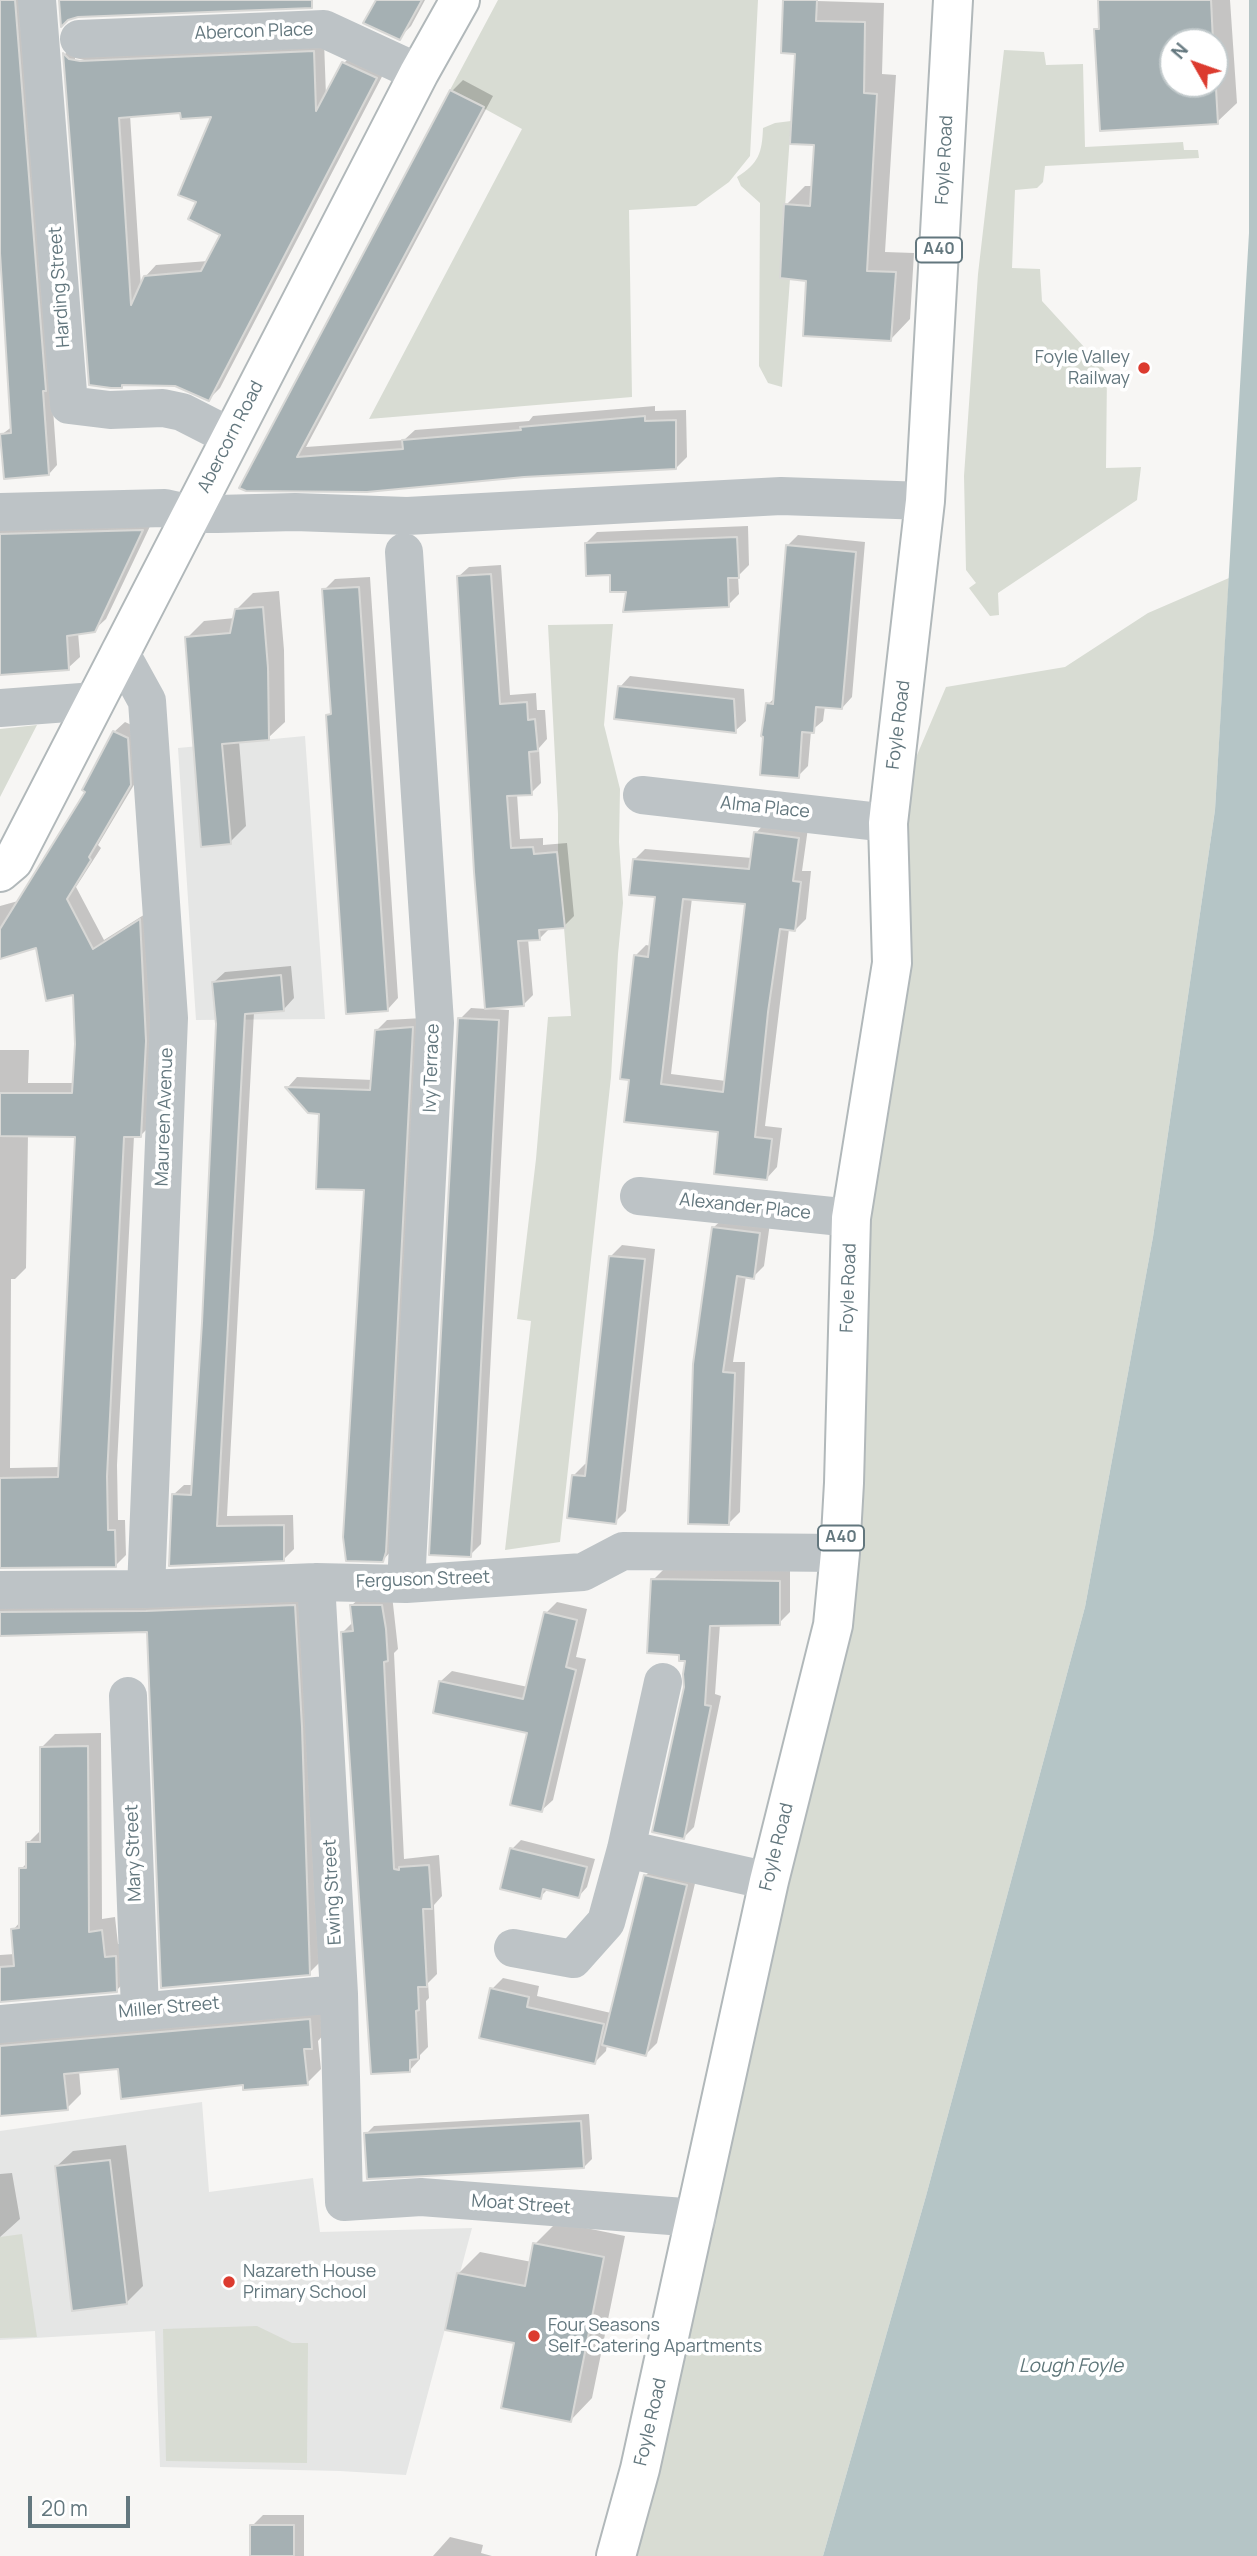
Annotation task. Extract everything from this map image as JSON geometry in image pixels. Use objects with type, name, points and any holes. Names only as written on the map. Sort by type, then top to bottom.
[{"type":"main road","name":"Abercorn Road","points":[[0,872],[13,861],[419,73],[460,0]]},
{"type":"main road","name":"Foyle Road","points":[[616,2556],[634,2495],[697,2218],[769,1881],[833,1625],[840,1553],[851,1217],[892,963],[888,823],[925,501],[953,0]]},
{"type":"street","name":"Harding Street","points":[[37,0],[69,405],[110,410],[163,408],[182,412],[231,437]]},
{"type":"street","name":"Abercon Place","points":[[79,39],[324,29],[419,73]]},
{"type":"street","points":[[0,512],[165,508],[192,513],[295,512],[407,516],[781,496],[925,501]]},
{"type":"street","name":"Ivy Terrace","points":[[404,552],[435,1023],[406,1584]]},
{"type":"street","name":"Maureen Avenue","points":[[120,652],[147,701],[169,1018],[146,1589]]},
{"type":"street","points":[[0,708],[95,701]]},
{"type":"street","name":"Alma Place","points":[[642,795],[888,823]]},
{"type":"street","name":"Alexander Place","points":[[639,1196],[851,1217]]},
{"type":"street","name":"Ferguson Street","points":[[0,1590],[146,1589],[316,1583],[406,1584],[583,1572],[623,1551],[840,1553]]},
{"type":"street","name":"Ewing Street","points":[[316,1583],[339,1994],[344,2202]]},
{"type":"street","points":[[513,1948],[573,1958],[606,1922],[626,1849],[663,1682]]},
{"type":"street","name":"Mary Street","points":[[128,1696],[140,2010]]},
{"type":"street","points":[[626,1849],[769,1881]]},
{"type":"street","name":"Miller Street","points":[[0,2024],[339,1994]]},
{"type":"street","name":"Moat Street","points":[[344,2202],[421,2197],[697,2218]]},
{"type":"shaded area","points":[[498,0],[758,0],[750,156],[729,182],[696,206],[629,210],[632,397],[369,419],[522,129],[450,90]]},
{"type":"shaded area","points":[[1004,50],[1044,52],[1046,65],[1083,64],[1085,147],[1183,142],[1184,150],[1198,150],[1199,158],[1045,166],[1043,182],[1037,188],[1015,190],[1012,268],[1040,269],[1042,301],[1107,372],[1106,468],[1141,467],[1137,500],[998,593],[999,615],[990,616],[969,588],[976,583],[966,570],[964,476],[978,274]]},
{"type":"shaded area","points":[[791,121],[780,278],[790,279],[782,387],[768,383],[759,366],[760,203],[741,186],[737,177],[758,157],[763,128]]},
{"type":"shaded area","points":[[1229,578],[1215,810],[1153,1237],[1085,1607],[926,2196],[823,2556],[616,2556],[833,1625],[888,823],[946,687],[1065,667],[1148,613]]},
{"type":"shaded area","points":[[613,624],[604,725],[620,789],[619,842],[623,903],[611,1077],[560,1542],[505,1550],[531,1321],[517,1319],[536,1159],[548,1017],[571,1016],[558,852],[548,625]]},
{"type":"shaded area","points":[[37,725],[0,797],[0,729]]},
{"type":"shaded area","points":[[305,736],[325,1019],[196,1020],[178,748]]},
{"type":"shaded area","name":"Nazareth House Primary School","points":[[202,2102],[209,2192],[313,2178],[320,2232],[472,2228],[406,2475],[160,2467],[155,2331],[0,2340],[0,2131]]},
{"type":"shaded area","points":[[22,2234],[37,2337],[0,2338],[0,2237]]},
{"type":"shaded area","points":[[257,2326],[292,2343],[308,2343],[307,2463],[166,2461],[163,2329]]},
{"type":"water","name":"Lough Foyle","points":[[1249,0],[1257,0],[1257,2556],[823,2556],[926,2196],[1085,1607],[1153,1237],[1215,810],[1249,233]]},
{"type":"building","points":[[0,0],[15,0],[46,391],[43,391],[49,475],[4,479],[0,434],[11,433],[0,253]]},
{"type":"building","points":[[59,0],[312,0],[312,8],[78,17],[68,20],[61,27]]},
{"type":"building","points":[[376,0],[422,0],[400,40],[363,23]]},
{"type":"building","points":[[783,0],[817,0],[816,21],[865,22],[864,93],[877,94],[867,271],[896,272],[891,341],[803,336],[806,281],[780,278],[784,204],[810,206],[814,145],[790,144],[795,54],[781,53]]},
{"type":"building","points":[[1098,0],[1211,0],[1212,28],[1159,28],[1159,98],[1217,98],[1218,124],[1100,131],[1094,29],[1099,29]]},
{"type":"building","points":[[314,51],[316,111],[342,62],[377,78],[209,401],[175,386],[122,385],[122,388],[111,388],[89,385],[63,53],[69,59],[80,61]],"holes":[[[180,113],[181,119],[211,117],[178,195],[196,202],[188,219],[220,235],[201,271],[144,276],[131,305],[119,118]]]},
{"type":"building","points":[[450,90],[484,107],[297,457],[403,449],[402,440],[645,416],[645,421],[676,420],[676,469],[524,477],[367,492],[246,491],[239,488]]},
{"type":"building","points":[[143,530],[95,632],[67,636],[69,670],[0,675],[0,534]]},
{"type":"building","points":[[737,537],[739,578],[728,578],[729,607],[623,612],[626,592],[610,592],[610,575],[586,576],[585,543]]},
{"type":"building","points":[[786,545],[856,552],[842,709],[816,707],[814,733],[802,732],[799,778],[760,775],[761,736],[766,703],[773,704]]},
{"type":"building","points":[[491,574],[500,704],[527,702],[528,720],[535,719],[538,751],[529,752],[532,795],[507,796],[511,848],[533,847],[534,854],[557,852],[565,928],[539,930],[540,940],[518,941],[524,1006],[485,1009],[474,872],[457,576]]},
{"type":"building","points":[[359,587],[388,1011],[346,1014],[326,715],[331,714],[322,589]]},
{"type":"building","points":[[263,607],[268,668],[269,740],[222,744],[231,844],[201,847],[185,637],[230,633],[235,609]]},
{"type":"building","points":[[618,686],[734,699],[736,733],[614,719]]},
{"type":"building","points":[[113,731],[128,738],[131,785],[67,899],[93,949],[140,919],[146,1041],[141,1137],[124,1137],[107,1476],[108,1530],[115,1530],[116,1567],[0,1568],[0,1478],[58,1477],[75,1137],[0,1136],[0,1093],[72,1093],[75,1044],[73,995],[46,1001],[36,948],[0,959],[0,929],[85,792],[82,790]]},
{"type":"building","points":[[754,832],[799,838],[793,881],[801,882],[795,931],[780,929],[755,1137],[772,1139],[767,1180],[714,1174],[718,1132],[624,1122],[629,1080],[620,1079],[634,955],[648,957],[655,897],[629,895],[633,859],[749,869]],"holes":[[[683,899],[745,904],[723,1092],[661,1084]]]},
{"type":"building","points":[[281,975],[284,1011],[245,1014],[217,1526],[284,1525],[284,1561],[169,1566],[172,1494],[191,1495],[216,1024],[212,982]]},
{"type":"building","points":[[458,1018],[499,1020],[471,1557],[429,1555]]},
{"type":"building","points":[[413,1027],[386,1552],[383,1562],[346,1561],[343,1537],[364,1190],[316,1189],[319,1114],[308,1113],[285,1087],[370,1090],[375,1030]]},
{"type":"building","points":[[712,1227],[760,1233],[754,1279],[737,1276],[723,1372],[735,1373],[729,1525],[688,1524],[693,1364]]},
{"type":"building","points":[[609,1256],[645,1259],[616,1524],[567,1518],[572,1475],[585,1476]]},
{"type":"building","points":[[651,1579],[780,1581],[780,1625],[710,1626],[705,1705],[711,1706],[684,1839],[652,1832],[684,1687],[685,1661],[679,1661],[679,1655],[647,1653]]},
{"type":"building","points":[[295,1605],[310,1975],[161,1988],[147,1632],[0,1636],[0,1612],[146,1611]]},
{"type":"building","points":[[350,1605],[382,1605],[386,1629],[388,1661],[384,1662],[394,1869],[429,1865],[432,1909],[423,1909],[427,1987],[418,1987],[418,2059],[410,2060],[410,2072],[371,2074],[341,1632],[353,1631]]},
{"type":"building","points":[[544,1612],[577,1620],[566,1667],[576,1670],[542,1812],[510,1805],[527,1733],[433,1713],[439,1681],[523,1699]]},
{"type":"building","points":[[88,1746],[89,1932],[102,1930],[105,1957],[116,1956],[117,1992],[0,2002],[0,1967],[14,1966],[11,1929],[19,1928],[19,1868],[26,1868],[26,1842],[40,1842],[40,1747]]},
{"type":"building","points":[[510,1848],[587,1867],[579,1898],[543,1889],[541,1899],[500,1889]]},
{"type":"building","points":[[644,1875],[687,1885],[646,2056],[602,2045]]},
{"type":"building","points":[[490,1988],[529,1997],[527,2007],[604,2024],[595,2064],[479,2038]]},
{"type":"building","points":[[310,2019],[312,2049],[304,2049],[308,2085],[243,2090],[243,2085],[121,2099],[118,2069],[64,2074],[68,2110],[0,2116],[0,2046]]},
{"type":"building","points":[[581,2121],[584,2168],[367,2179],[364,2133]]},
{"type":"building","points":[[110,2160],[127,2304],[72,2311],[55,2166]]},
{"type":"building","name":"Four Seasons Self-Catering Apartments","points":[[533,2243],[604,2257],[571,2422],[501,2408],[514,2343],[445,2330],[457,2273],[525,2286]]},
{"type":"building","points":[[250,2525],[294,2525],[294,2556],[250,2556]]},
{"type":"place","name":"Foyle Valley Railway","points":[[1144,368]]},
{"type":"place","name":"Nazareth House Primary School","points":[[229,2282]]},
{"type":"place","name":"Four Seasons Self-Catering Apartments","points":[[534,2336]]}]
